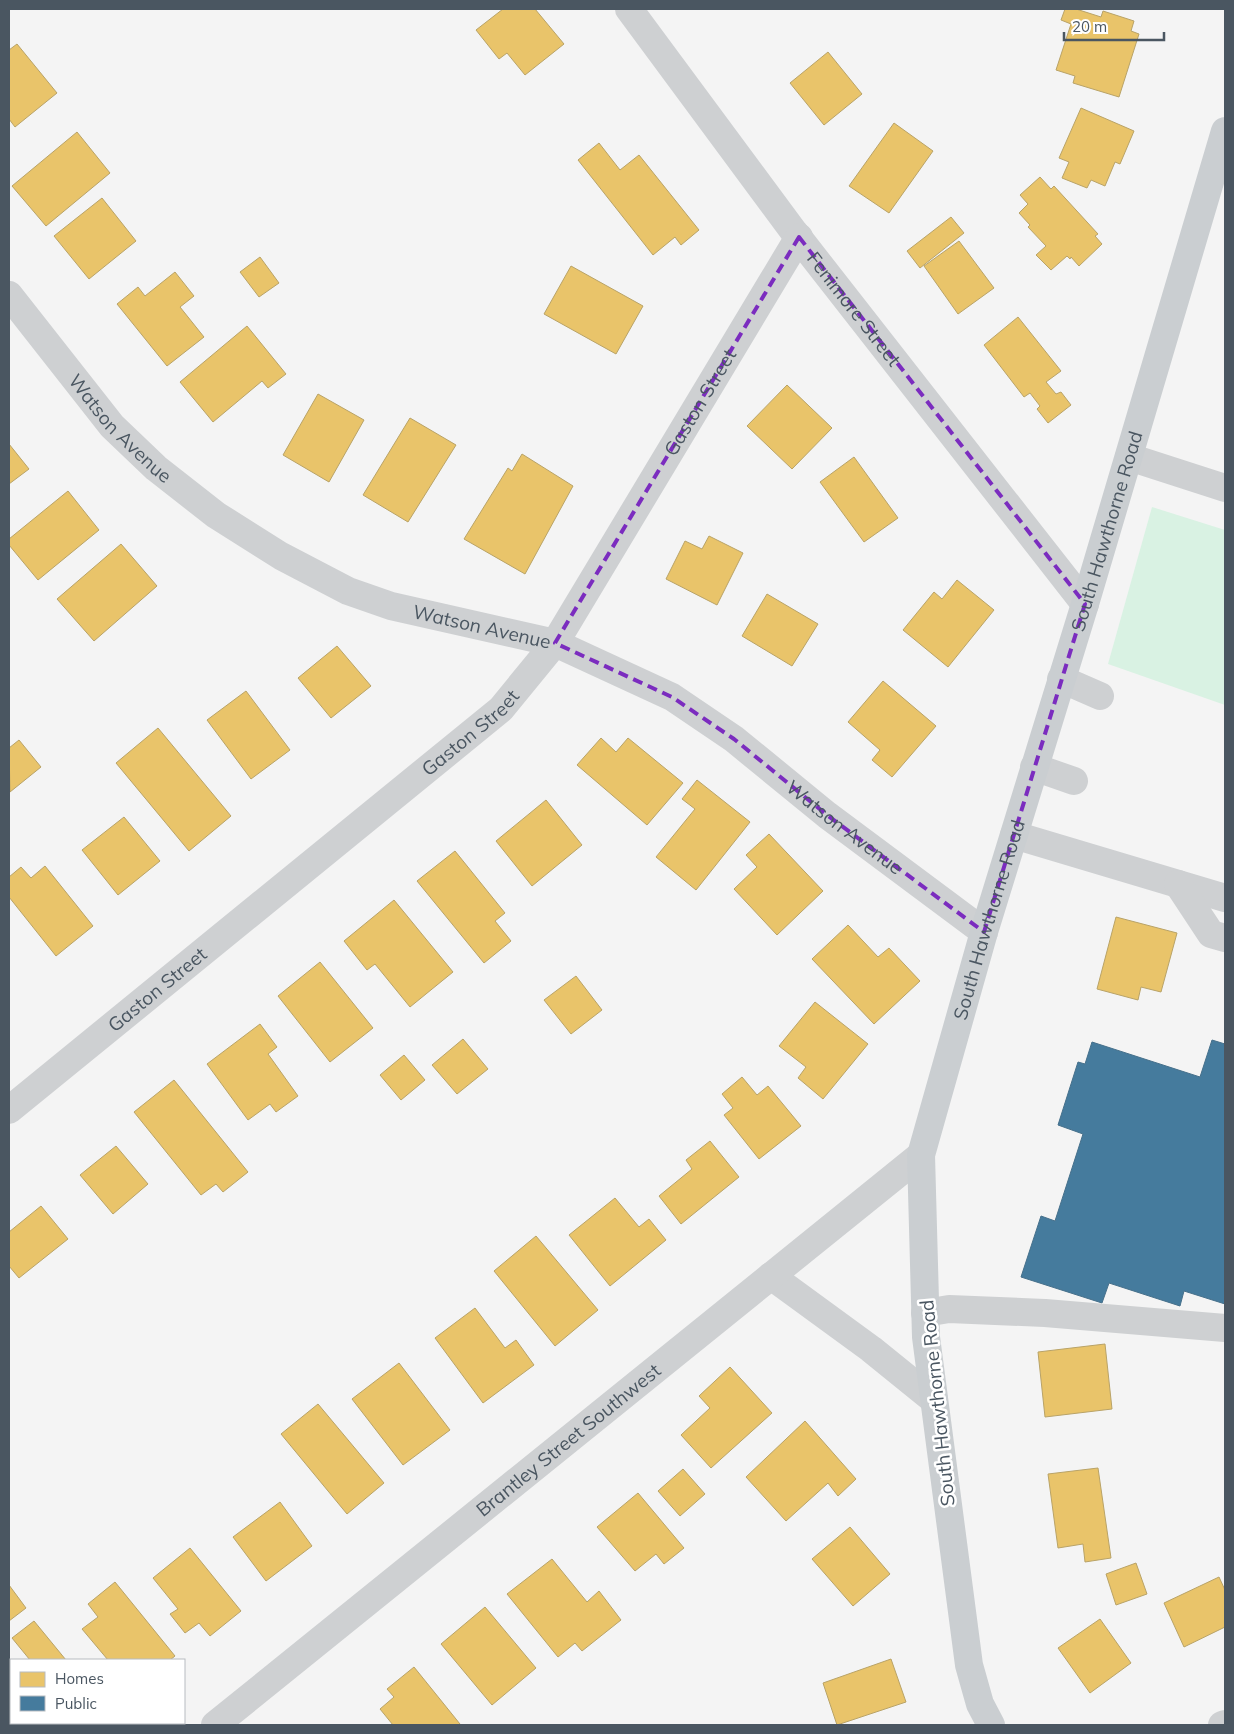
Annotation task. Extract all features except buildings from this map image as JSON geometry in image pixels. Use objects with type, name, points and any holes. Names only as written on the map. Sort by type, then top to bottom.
[{"type":"main road","name":"South Hawthorne Road","points":[[991,1725],[980,1704],[969,1665],[926,1337],[921,1155],[984,932],[1085,604],[1225,131]]},
{"type":"street","name":"Fenimore Street","points":[[629,9],[799,237],[1085,604]]},
{"type":"street","name":"Gaston Street","points":[[9,1110],[501,709],[555,643],[799,237]]},
{"type":"street","name":"Watson Avenue","points":[[9,295],[112,426],[156,468],[216,515],[281,556],[348,591],[390,606],[555,643],[672,697],[734,739],[827,815],[984,932]]},
{"type":"street","points":[[1129,457],[1225,488]]},
{"type":"street","points":[[1062,680],[1100,696]]},
{"type":"street","points":[[1034,767],[1074,781]]},
{"type":"street","points":[[1014,835],[1225,898]]},
{"type":"street","points":[[1178,884],[1211,934],[1225,938]]},
{"type":"street","name":"Brantley Street Southwest","points":[[215,1725],[921,1155]]},
{"type":"street","points":[[771,1276],[871,1349],[934,1400]]},
{"type":"street","points":[[925,1313],[949,1309],[1046,1313],[1225,1328]]},
{"type":"highlighted area","points":[[799,237],[1085,604],[984,932],[827,815],[734,739],[672,697],[555,643]]},
{"type":"green space","points":[[1152,507],[1225,530],[1225,705],[1108,664]]}]
